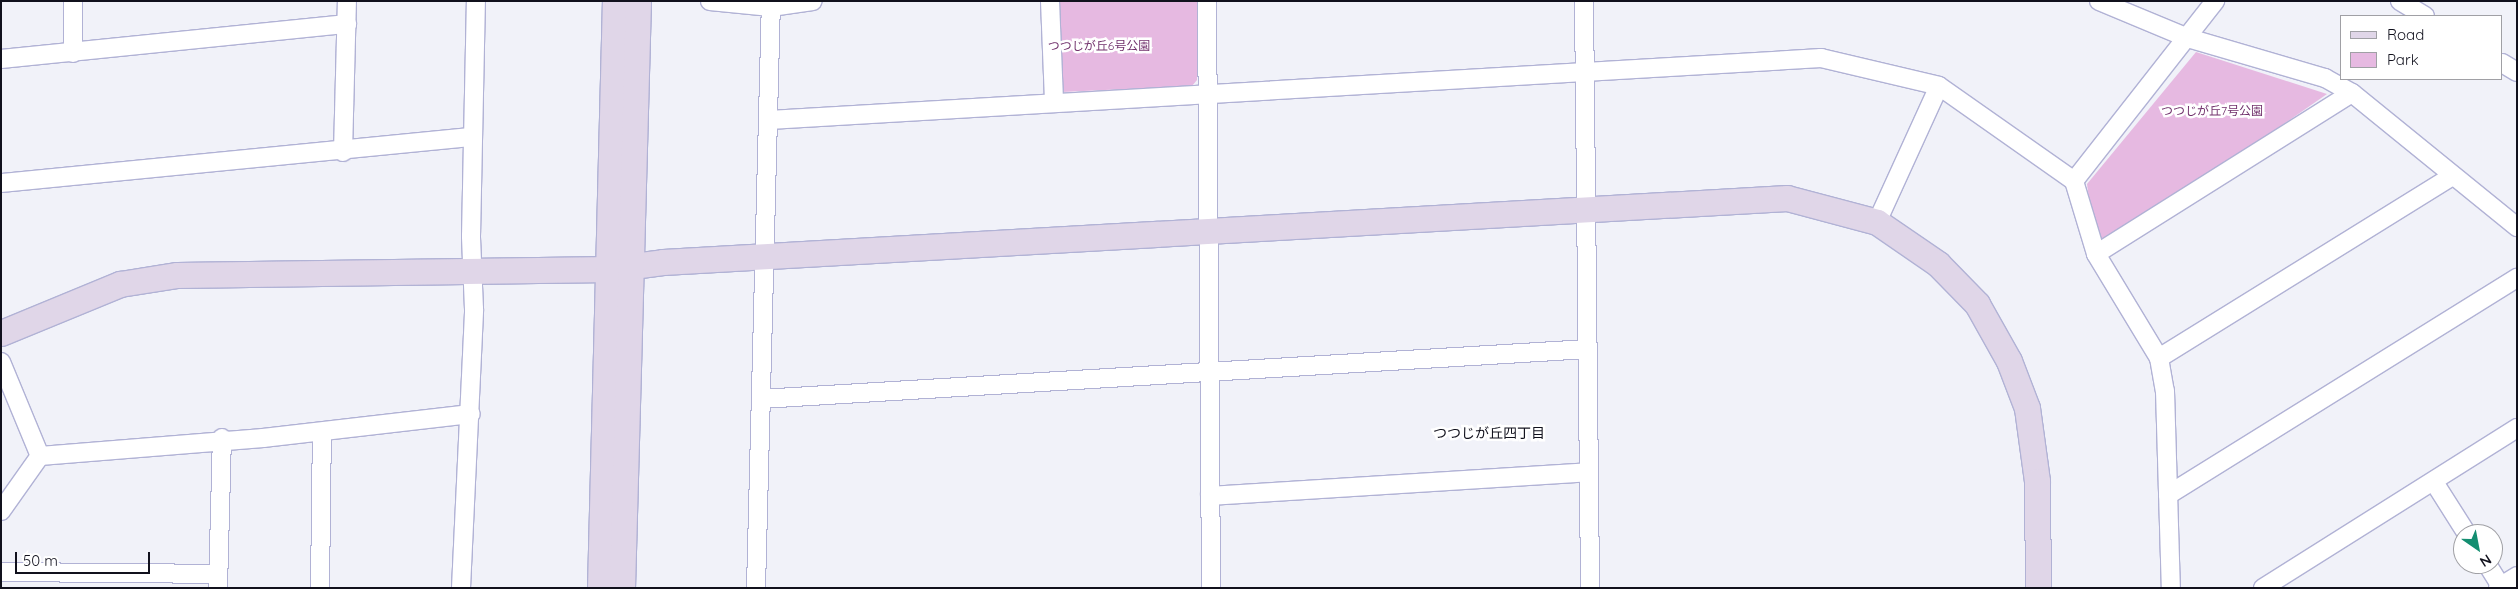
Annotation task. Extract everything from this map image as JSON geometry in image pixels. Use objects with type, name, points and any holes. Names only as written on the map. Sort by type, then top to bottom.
[{"type":"street","points":[[72,1],[74,53]]},
{"type":"street","points":[[343,152],[347,1]]},
{"type":"street","points":[[461,588],[471,414],[472,137],[476,1]]},
{"type":"street","points":[[615,1],[620,268],[622,588]]},
{"type":"street","points":[[600,588],[638,1]]},
{"type":"street","points":[[710,1],[771,4],[813,1]]},
{"type":"street","points":[[1050,1],[1054,102]]},
{"type":"street","points":[[1207,1],[1212,371],[1211,588]]},
{"type":"street","points":[[1584,1],[1587,70],[1587,472],[1590,588]]},
{"type":"street","points":[[2099,1],[2188,38],[2325,78],[2352,93],[2517,227]]},
{"type":"street","points":[[2074,181],[2188,38],[2215,1]]},
{"type":"street","points":[[2400,1],[2422,15]]},
{"type":"street","points":[[756,588],[771,4]]},
{"type":"street","points":[[1,59],[347,24]]},
{"type":"street","points":[[769,120],[972,111],[1054,102],[1822,58],[1939,86],[2074,181],[2096,254],[2159,358],[2168,495],[2171,588]]},
{"type":"street","points":[[2503,64],[2517,72]]},
{"type":"street","points":[[1877,222],[1939,86]]},
{"type":"street","points":[[2096,254],[2352,93]]},
{"type":"street","points":[[1,183],[343,152],[472,137]]},
{"type":"street","points":[[2159,358],[2452,176]]},
{"type":"street","points":[[1,333],[120,284],[178,275],[472,274],[620,268],[1588,206],[1787,198],[1877,222],[1938,264],[1977,304],[2009,361],[2027,408],[2037,482],[2038,588]]},
{"type":"street","points":[[2168,495],[2517,278]]},
{"type":"street","points":[[761,399],[1587,349]]},
{"type":"street","points":[[1,362],[40,456]]},
{"type":"street","points":[[1,511],[40,456],[222,438],[322,432],[471,414]]},
{"type":"street","points":[[2263,588],[2517,428]]},
{"type":"street","points":[[320,588],[322,432]]},
{"type":"street","points":[[1,572],[218,581],[222,438]]},
{"type":"street","points":[[1210,496],[1587,472]]},
{"type":"street","points":[[2434,482],[2461,524]]},
{"type":"street","points":[[2493,574],[2501,587],[2517,576]]},
{"type":"green space","name":"つつじが丘6号公園","points":[[1049,1],[1198,1],[1197,80],[1192,86],[1062,92],[1056,88]]},
{"type":"green space","name":"つつじが丘7号公園","points":[[2196,52],[2327,94],[2096,254],[2087,184]]},
{"type":"district","name":"つつじが丘四丁目","points":[[1489,433]]}]
